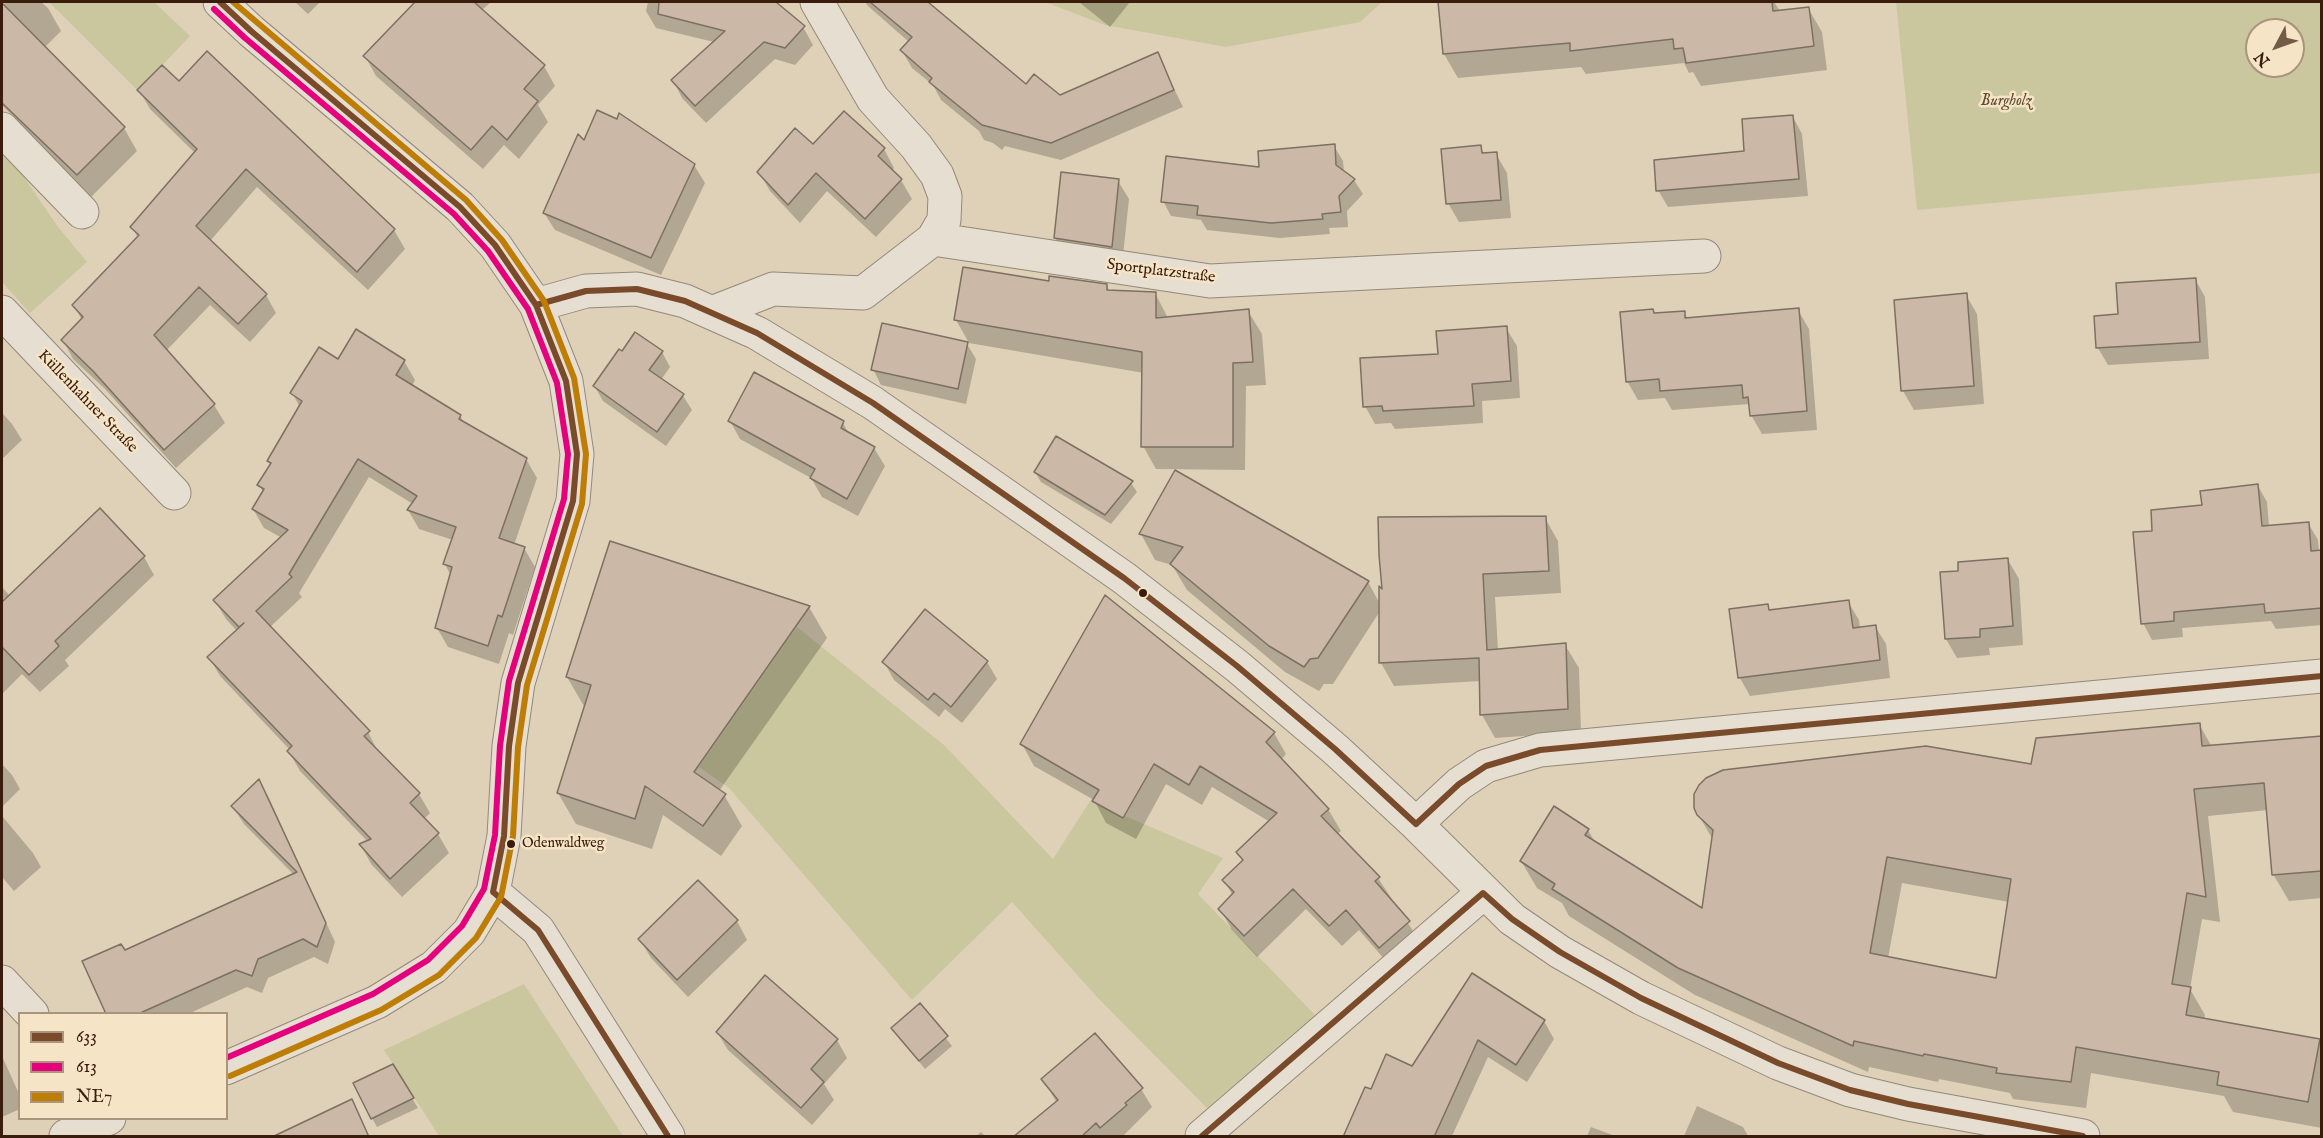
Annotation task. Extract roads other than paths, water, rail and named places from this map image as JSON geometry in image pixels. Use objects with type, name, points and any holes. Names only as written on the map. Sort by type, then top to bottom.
[{"type":"street","points":[[220,2],[251,31],[460,207],[495,245],[536,305],[566,381],[578,454],[573,501],[518,683],[509,746],[504,836],[493,892],[470,932],[434,967],[377,1002],[228,1067]]},
{"type":"street","points":[[714,312],[773,289],[863,293],[933,239],[944,220],[945,196],[937,175],[916,146],[873,99],[817,2]]},
{"type":"street","points":[[2,129],[82,212]]},
{"type":"street","name":"Sportplatzstraße","points":[[933,239],[1210,281],[1704,256]]},
{"type":"street","points":[[536,305],[586,291],[637,289],[686,301],[757,333],[873,403],[1124,578],[1245,673],[1335,749],[1416,824],[1483,893],[1512,919],[1560,952],[1641,999],[1778,1063],[1850,1090],[1908,1104],[2083,1137]]},
{"type":"street","name":"Küllenhahner Straße","points":[[2,312],[174,492]]},
{"type":"street","points":[[1416,824],[1459,784],[1486,766],[1540,750],[2322,676]]},
{"type":"street","points":[[493,892],[538,930],[668,1137]]},
{"type":"street","points":[[1202,1137],[1483,893]]},
{"type":"street","points":[[2,982],[30,1012]]},
{"type":"street","points":[[66,1137],[107,1120]]},
{"type":"place","name":"Odenwaldweg","points":[[511,844]]},
{"type":"park label","name":"Burgholz","points":[[2006,102]]}]
